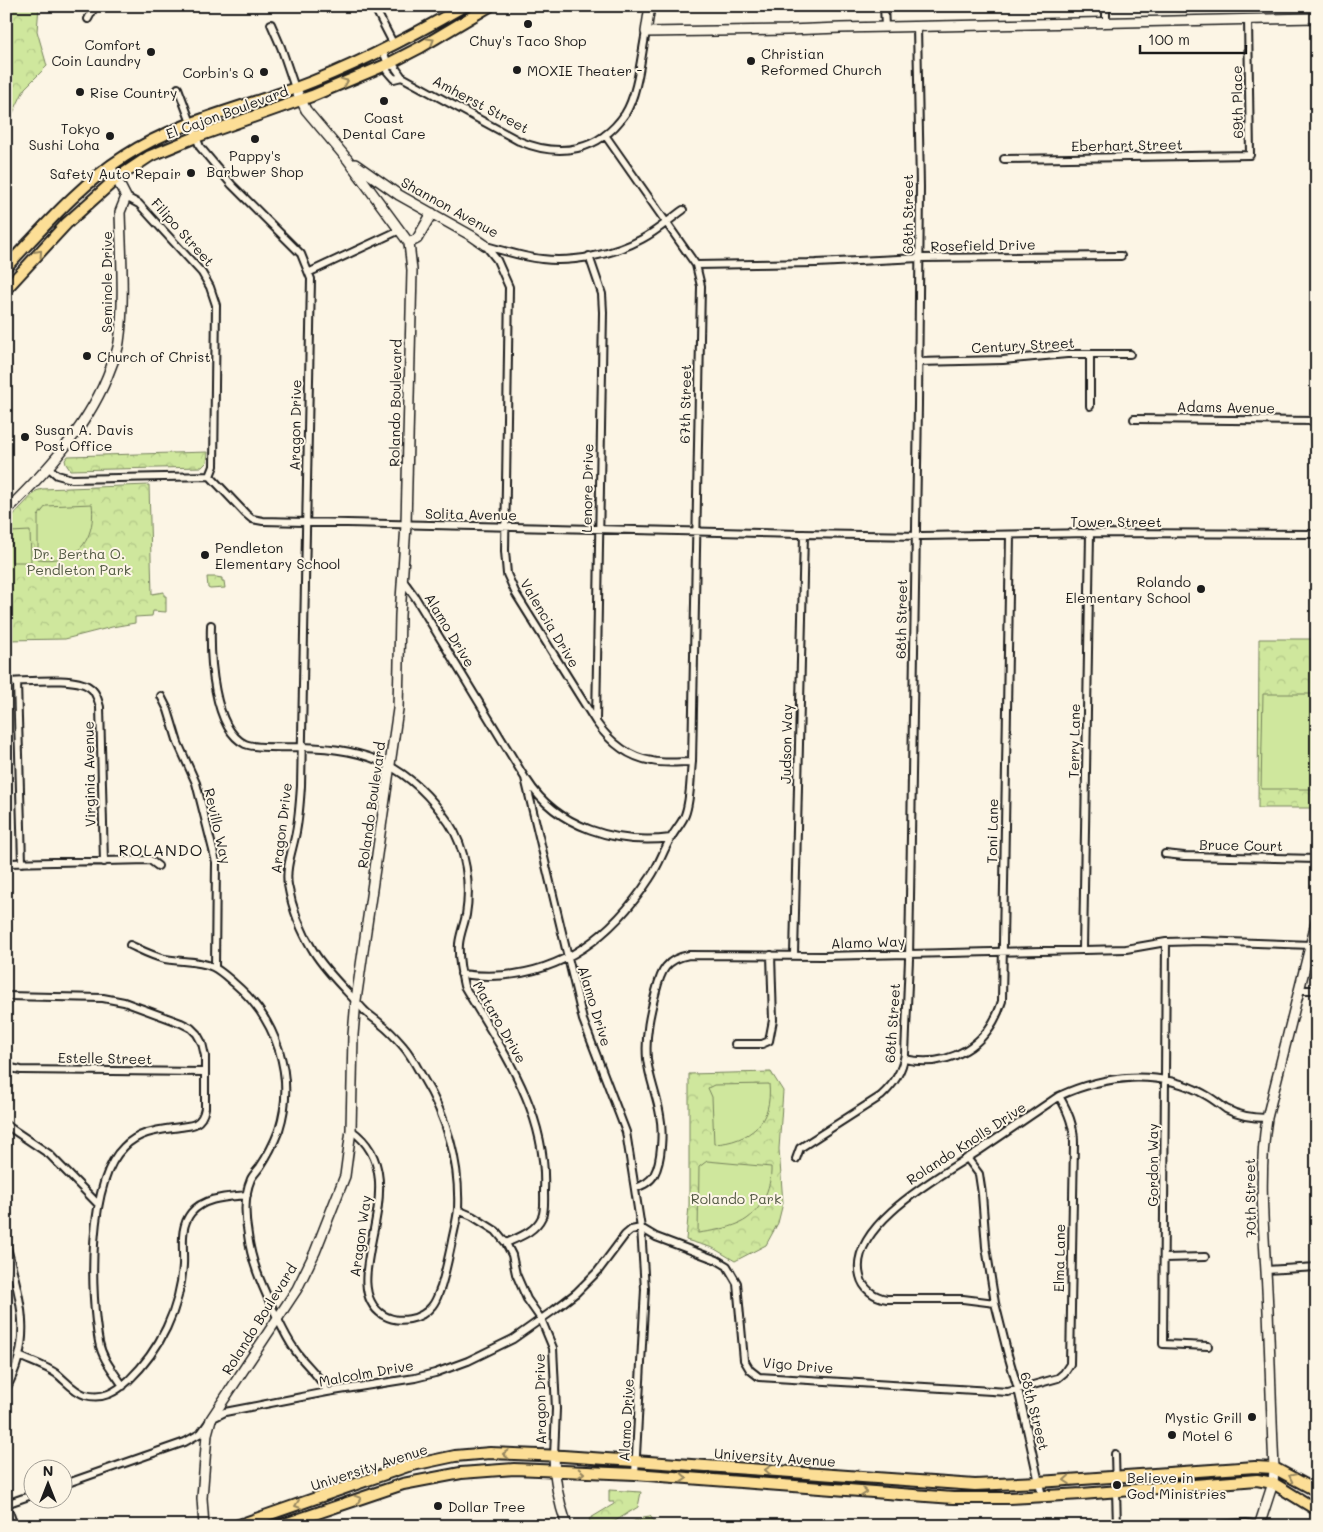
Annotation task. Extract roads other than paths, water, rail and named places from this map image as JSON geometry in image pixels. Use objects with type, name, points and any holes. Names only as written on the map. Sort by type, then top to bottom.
[{"type":"main road","name":"El Cajon Boulevard","points":[[6,267],[56,213],[110,166],[125,156],[150,142],[191,124],[295,88],[382,51],[464,6]]},
{"type":"main road","name":"El Cajon Boulevard","points":[[6,289],[67,223],[117,178],[150,156],[196,137],[301,100],[388,64],[421,47],[490,6]]},
{"type":"main road","name":"University Avenue","points":[[236,1526],[408,1466],[436,1460],[490,1453],[636,1461],[975,1485],[1254,1466],[1274,1468],[1317,1491]]},
{"type":"main road","name":"University Avenue","points":[[279,1526],[403,1484],[461,1473],[514,1468],[554,1472],[635,1474],[953,1498],[1042,1496],[1257,1480],[1273,1483],[1317,1510]]},
{"type":"main road","points":[[815,1488],[816,1473]]},
{"type":"street","points":[[88,19],[95,6]]},
{"type":"street","points":[[605,135],[625,114],[634,91],[650,6]]},
{"type":"street","points":[[884,6],[885,27]]},
{"type":"street","points":[[1106,6],[1106,22]]},
{"type":"street","points":[[375,8],[394,45]]},
{"type":"street","points":[[646,32],[1317,18]]},
{"type":"street","name":"69th Place","points":[[1248,19],[1250,155]]},
{"type":"street","points":[[271,24],[295,88]]},
{"type":"street","name":"68th Street","points":[[796,1159],[800,1148],[882,1096],[893,1085],[902,1069],[904,1059],[909,953],[918,362],[920,134],[917,26]]},
{"type":"street","name":"Amherst Street","points":[[382,51],[388,64],[395,67],[402,77],[533,147],[551,151],[571,150],[591,144],[605,135]]},
{"type":"street","name":"Aragon Drive","points":[[178,88],[200,147],[228,179],[301,254],[310,272],[301,786],[296,832],[288,870],[288,885],[296,915],[314,952],[333,977],[364,1010],[385,1026],[405,1048],[434,1096],[451,1140],[456,1173],[458,1210],[472,1216],[496,1231],[506,1244],[512,1255],[516,1274],[527,1299],[541,1319],[553,1348],[556,1409],[554,1472],[559,1503],[567,1526]]},
{"type":"street","name":"Rolando Boulevard","points":[[204,1526],[202,1498],[207,1434],[211,1419],[297,1289],[315,1252],[346,1176],[351,1130],[353,1035],[356,1000],[398,709],[402,579],[406,525],[412,270],[409,243],[348,160],[306,110],[295,88]]},
{"type":"street","name":"67th Street","points":[[461,974],[492,977],[518,974],[550,966],[568,958],[601,935],[632,904],[654,872],[671,838],[685,817],[688,805],[692,762],[701,286],[696,265],[605,135]]},
{"type":"street","name":"Eberhart Street","points":[[1004,159],[1250,155]]},
{"type":"street","name":"Shannon Avenue","points":[[348,160],[399,195],[485,245],[522,256],[544,260],[559,260],[612,251],[650,234],[683,210]]},
{"type":"street","name":"Filipo Street","points":[[110,166],[126,197],[139,204],[202,273],[210,286],[216,305],[214,466],[210,476]]},
{"type":"street","name":"Seminole Drive","points":[[7,507],[48,468],[76,433],[96,404],[106,383],[119,344],[121,320],[120,212],[126,197]]},
{"type":"street","points":[[409,243],[417,238],[432,213]]},
{"type":"street","points":[[310,272],[389,237],[400,230]]},
{"type":"street","name":"Valencia Drive","points":[[485,245],[498,260],[509,287],[504,527],[508,574],[516,594],[608,738],[624,751],[652,761],[692,762]]},
{"type":"street","name":"Lenore Drive","points":[[589,256],[602,294],[603,312],[596,722]]},
{"type":"street","name":"Rosefield Drive","points":[[696,265],[816,263],[919,258],[1121,256]]},
{"type":"street","name":"Century Street","points":[[918,362],[1002,360],[1067,354],[1130,354]]},
{"type":"street","points":[[1090,354],[1090,406]]},
{"type":"street","name":"Adams Avenue","points":[[1134,419],[1317,421]]},
{"type":"street","points":[[48,468],[57,475],[72,479],[210,476]]},
{"type":"street","name":"Solita Avenue","points":[[210,476],[252,518],[263,521],[915,536]]},
{"type":"street","name":"Tower Street","points":[[915,536],[1090,533],[1317,534]]},
{"type":"street","name":"Terry Lane","points":[[1083,950],[1090,533]]},
{"type":"street","name":"Judson Way","points":[[794,955],[804,534]]},
{"type":"street","name":"Toni Lane","points":[[904,1059],[931,1062],[949,1058],[973,1046],[986,1033],[996,1018],[1002,1000],[1010,535]]},
{"type":"street","name":"Alamo Drive","points":[[402,579],[415,597],[525,778],[583,1020],[626,1132],[641,1228],[645,1289],[635,1474]]},
{"type":"street","name":"Mataro Drive","points":[[212,625],[212,671],[223,715],[231,733],[239,740],[250,746],[346,750],[370,756],[390,765],[417,785],[433,801],[450,824],[460,846],[466,869],[468,892],[466,915],[459,944],[461,974],[464,986],[515,1072],[529,1100],[538,1132],[545,1180],[542,1216],[533,1230],[506,1244]]},
{"type":"street","name":"Virginia Avenue","points":[[17,682],[72,680],[81,682],[91,688],[97,696],[100,707],[104,862]]},
{"type":"street","points":[[6,682],[17,682],[22,863]]},
{"type":"street","name":"Revillo Way","points":[[161,696],[168,710],[178,743],[196,783],[216,862],[215,968]]},
{"type":"street","points":[[525,778],[556,811],[589,830],[625,839],[649,840],[671,838]]},
{"type":"street","name":"Bruce Court","points":[[1165,854],[1180,856],[1317,859]]},
{"type":"street","points":[[6,863],[150,860],[158,866]]},
{"type":"street","name":"70th Street","points":[[1260,1525],[1273,1483],[1274,1468],[1261,1186],[1267,1118],[1317,920]]},
{"type":"street","name":"Alamo Way","points":[[636,1188],[646,1184],[654,1174],[661,1146],[661,1121],[647,1060],[649,1018],[661,972],[670,962],[681,956],[1083,950],[1126,948],[1166,942],[1201,941],[1312,945]]},
{"type":"street","name":"Gordon Way","points":[[1166,942],[1163,1344],[1208,1346]]},
{"type":"street","points":[[130,945],[164,959],[201,964],[215,968],[240,988],[263,1015],[278,1046],[284,1068],[285,1092],[280,1127],[271,1149],[251,1179],[247,1195],[246,1220],[251,1254],[259,1279],[277,1320],[308,1368],[324,1383],[326,1392]]},
{"type":"street","points":[[736,1044],[762,1044],[769,1041],[773,1020],[771,956]]},
{"type":"street","points":[[1299,990],[1317,990]]},
{"type":"street","points":[[6,996],[103,998],[124,1002],[181,1023],[197,1034],[202,1043],[205,1056],[205,1108],[200,1119],[195,1124],[145,1133],[122,1148],[108,1170],[98,1204],[94,1250],[94,1288],[99,1343],[104,1357],[123,1386]]},
{"type":"street","name":"Estelle Street","points":[[6,1067],[21,1070],[204,1072]]},
{"type":"street","name":"Rolando Knolls Drive","points":[[996,1303],[963,1299],[883,1299],[874,1295],[867,1289],[860,1276],[859,1267],[867,1240],[876,1226],[908,1197],[1059,1096],[1085,1086],[1115,1079],[1164,1079],[1201,1092],[1235,1112],[1251,1117],[1267,1118]]},
{"type":"street","name":"Elma Lane","points":[[1018,1389],[1058,1378],[1070,1364],[1074,1130],[1068,1110],[1059,1096]]},
{"type":"street","points":[[6,1125],[49,1154],[98,1204]]},
{"type":"street","name":"Aragon Way","points":[[351,1130],[368,1146],[380,1180],[380,1200],[366,1273],[366,1290],[370,1301],[382,1314],[399,1320],[411,1319],[423,1314],[433,1305],[444,1277],[458,1210]]},
{"type":"street","name":"68th Street","points":[[967,1158],[978,1174],[982,1194],[986,1247],[996,1303],[1042,1496]]},
{"type":"street","points":[[19,1356],[51,1371],[75,1390],[86,1395],[101,1396],[111,1394],[123,1386],[152,1354],[164,1335],[176,1305],[183,1266],[183,1236],[190,1214],[198,1206],[209,1201],[224,1197],[247,1195]]},
{"type":"street","name":"Vigo Drive","points":[[641,1228],[656,1238],[717,1260],[727,1266],[737,1283],[744,1360],[750,1370],[759,1377],[1008,1392],[1018,1389]]},
{"type":"street","name":"Malcolm Drive","points":[[72,1481],[185,1442],[201,1433],[211,1419],[225,1412],[326,1392],[415,1378],[468,1361],[513,1339],[554,1310],[585,1285],[625,1235],[631,1230],[641,1228]]},
{"type":"street","points":[[6,1243],[22,1310],[23,1334],[19,1356],[12,1378],[6,1389]]},
{"type":"street","points":[[1164,1258],[1205,1257]]},
{"type":"street","points":[[1266,1270],[1317,1267]]},
{"type":"street","points":[[1115,1454],[1116,1526]]},
{"type":"street","points":[[14,1526],[6,1504],[22,1498]]},
{"type":"street","points":[[1198,1526],[1246,1522],[1260,1525]]},
{"type":"place","name":"Chuy's Taco Shop","points":[[528,24]]},
{"type":"place","name":"Comfort Coin Laundry","points":[[151,52]]},
{"type":"place","name":"Christian Reformed Church","points":[[751,61]]},
{"type":"place","name":"MOXIE Theater -","points":[[517,70]]},
{"type":"place","name":"Corbin's Q","points":[[264,72]]},
{"type":"place","name":"Rise Country","points":[[80,92]]},
{"type":"place","name":"Coast Dental Care","points":[[384,101]]},
{"type":"place","name":"Tokyo Sushi Loha","points":[[110,136]]},
{"type":"place","name":"Pappy's Barbwer Shop","points":[[255,139]]},
{"type":"place","name":"Safety Auto Repair","points":[[191,173]]},
{"type":"place","name":"Church of Christ","points":[[87,356]]},
{"type":"place","name":"Susan A. Davis Post Office","points":[[25,437]]},
{"type":"place","name":"Pendleton Elementary School","points":[[205,555]]},
{"type":"place","name":"Rolando Elementary School","points":[[1201,589]]},
{"type":"place","name":"Mystic Grill","points":[[1252,1417]]},
{"type":"place","name":"Motel 6","points":[[1172,1435]]},
{"type":"place","name":"Believe in God Ministries","points":[[1117,1485]]},
{"type":"place","name":"Dollar Tree","points":[[438,1506]]},
{"type":"district","name":"ROLANDO","points":[[161,849]]},
{"type":"park label","name":"Dr. Bertha O. Pendleton Park","points":[[79,562]]},
{"type":"park label","name":"Rolando Park","points":[[736,1198]]}]
